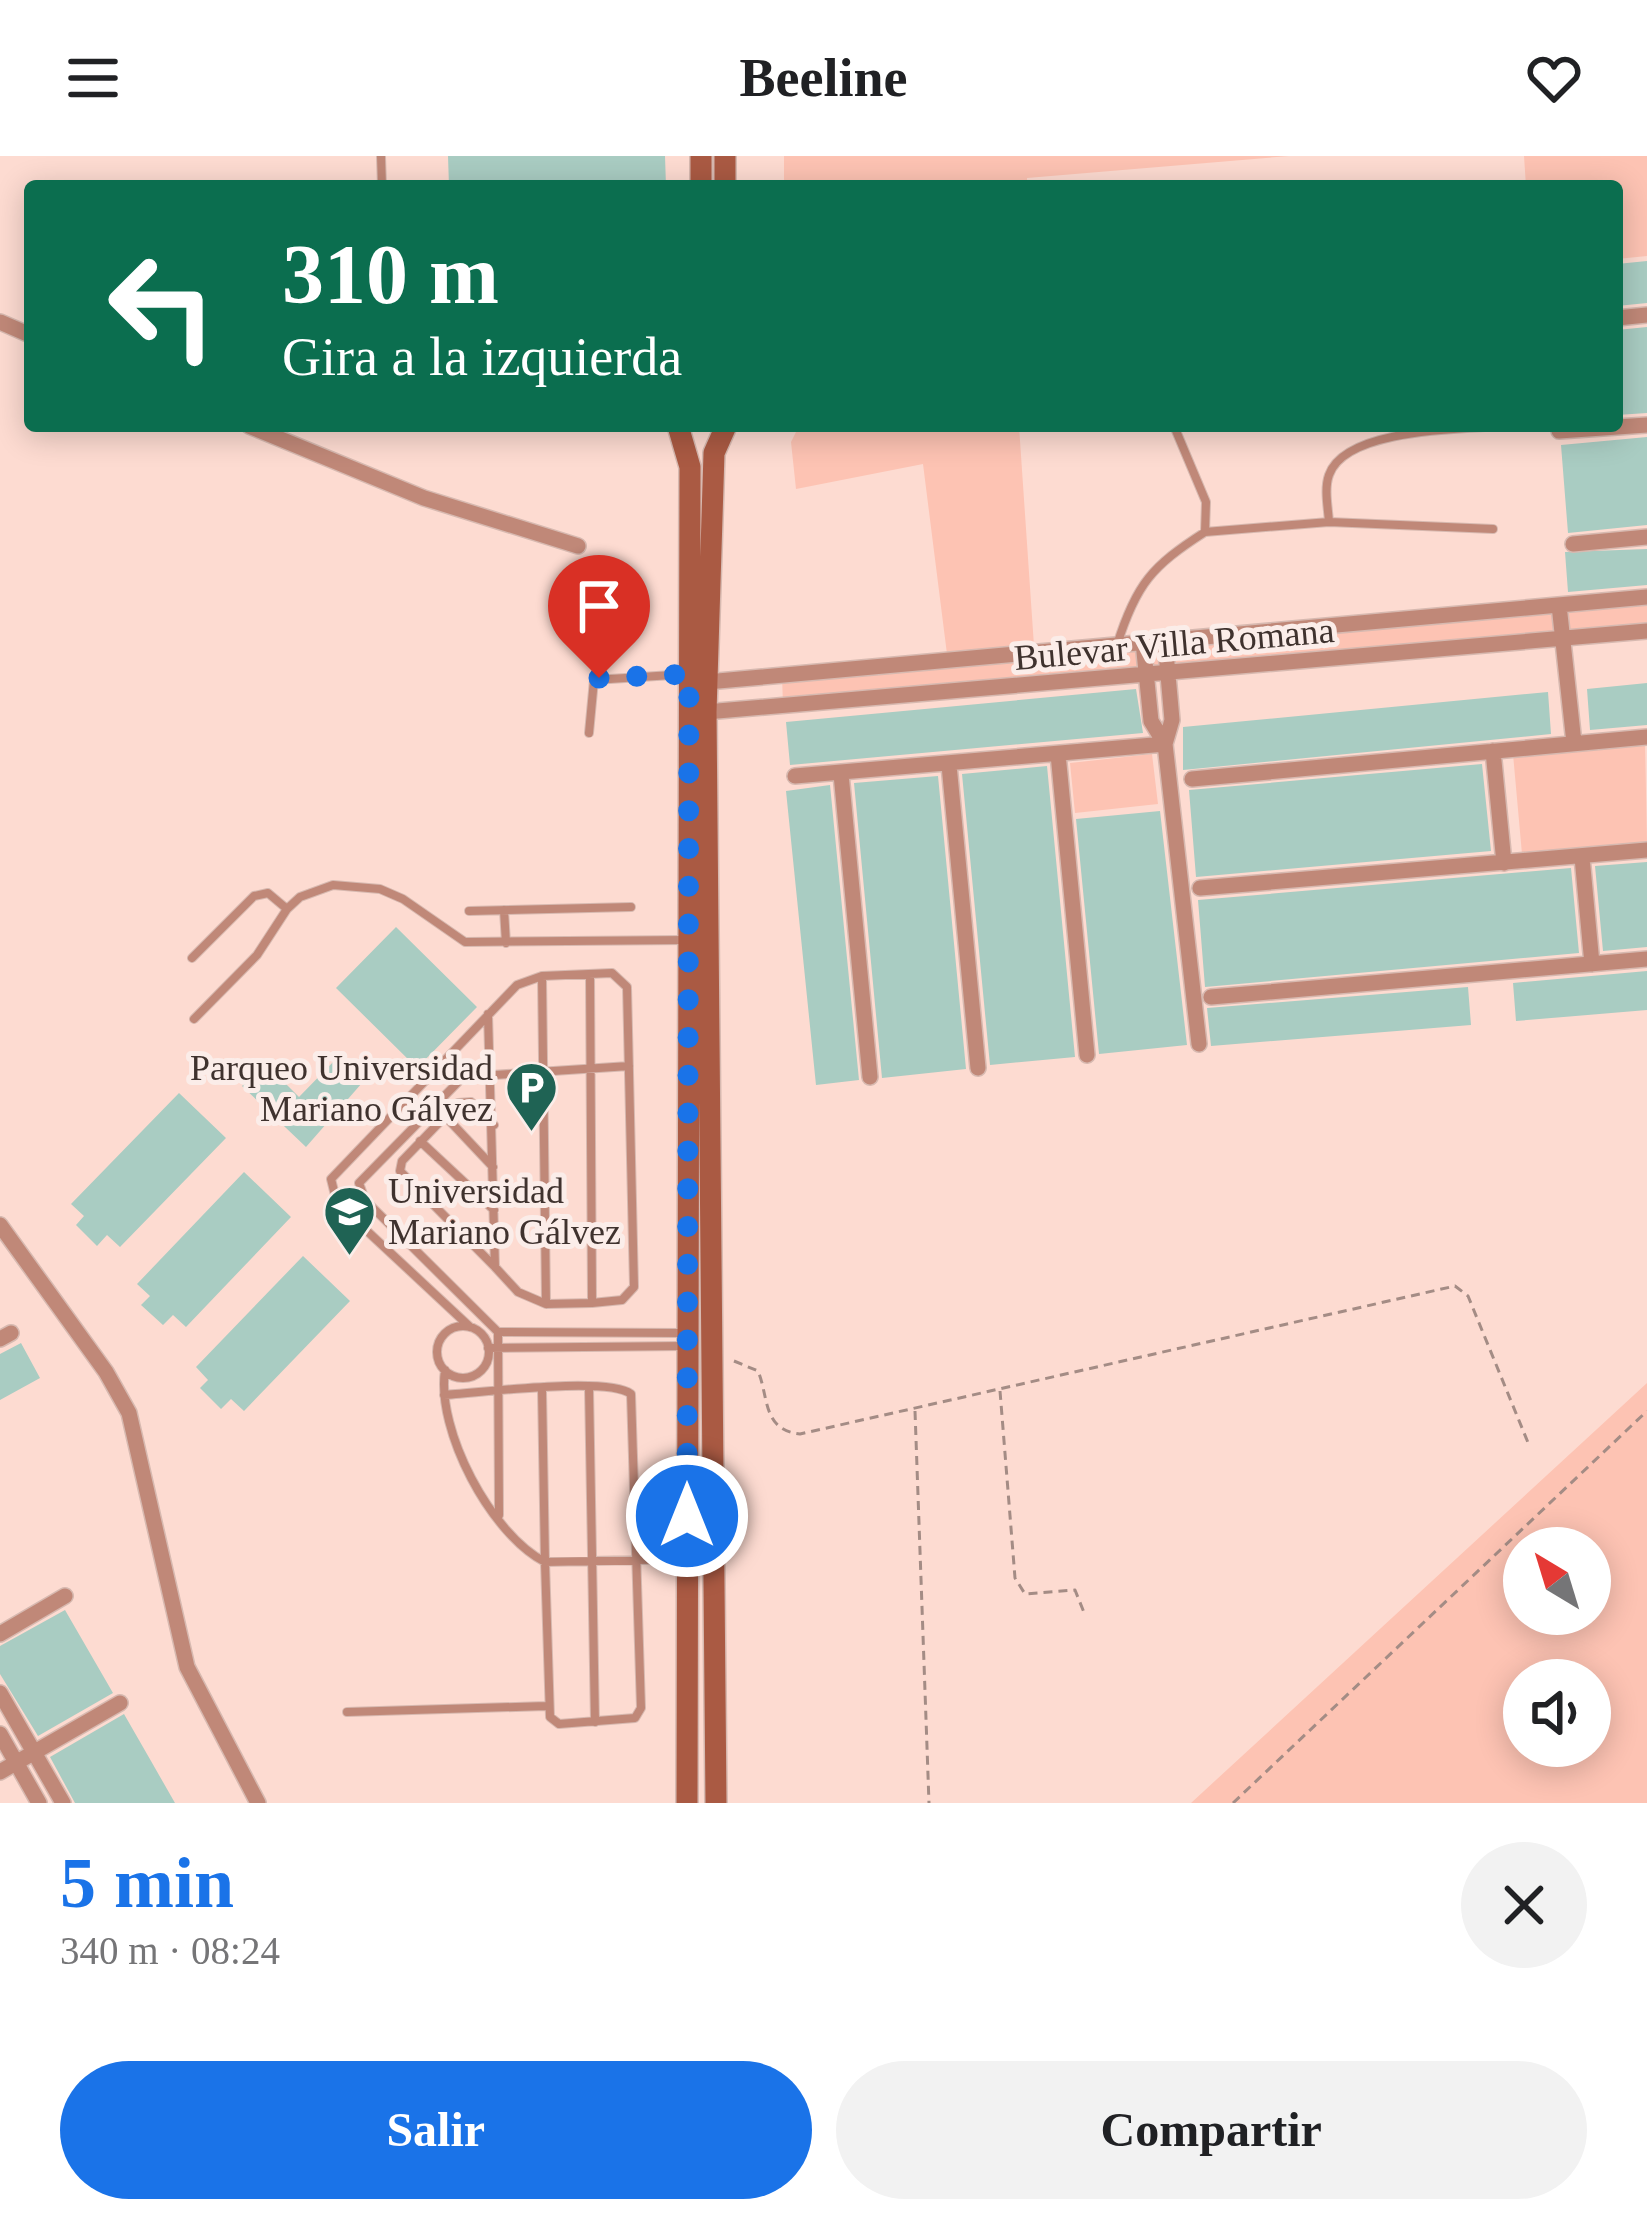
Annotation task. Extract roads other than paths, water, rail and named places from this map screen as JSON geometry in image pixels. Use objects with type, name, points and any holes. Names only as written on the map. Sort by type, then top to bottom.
[{"type":"main road","points":[[680,432],[690,467],[698,678],[706,712],[716,1803]]},
{"type":"main road","points":[[687,1803],[688,940],[698,678],[714,453],[723,432]]},
{"type":"street","points":[[264,432],[424,498],[578,546]]},
{"type":"street","points":[[1573,544],[1647,537]]},
{"type":"street","name":"Bulevar Villa Romana","points":[[698,678],[1647,597]]},
{"type":"street","points":[[1559,605],[1574,742]]},
{"type":"street","name":"Bulevar Villa Romana","points":[[706,712],[1647,632]]},
{"type":"street","points":[[1166,640],[1172,720],[1165,744],[1199,1044]]},
{"type":"street","points":[[1143,642],[1151,721],[1165,744]]},
{"type":"street","points":[[1192,779],[1647,737]]},
{"type":"street","points":[[795,776],[1165,744]]},
{"type":"street","points":[[1493,751],[1504,863]]},
{"type":"street","points":[[1058,754],[1087,1055]]},
{"type":"street","points":[[949,764],[979,1068]]},
{"type":"street","points":[[841,774],[870,1077]]},
{"type":"street","points":[[1200,888],[1647,850]]},
{"type":"street","points":[[1582,857],[1592,964]]},
{"type":"street","points":[[1211,997],[1647,959]]},
{"type":"street","points":[[0,1225],[120,1393],[136,1438],[187,1666],[258,1803]]},
{"type":"street","points":[[0,1634],[65,1596]]},
{"type":"street","points":[[0,1693],[63,1803]]},
{"type":"street","points":[[0,1772],[120,1703]]},
{"type":"street","points":[[0,1733],[39,1803]]},
{"type":"lane","points":[[1177,432],[1206,502],[1205,532]]},
{"type":"lane","points":[[1329,522],[1327,483],[1340,458],[1416,432]]},
{"type":"lane","points":[[1117,645],[1127,610],[1150,572],[1205,532],[1329,522],[1493,529]]},
{"type":"lane","points":[[589,733],[594,680],[698,678]]},
{"type":"lane","points":[[194,1019],[257,955],[287,909],[321,888],[380,889],[465,942],[688,940]]},
{"type":"lane","points":[[192,958],[254,896],[268,893],[287,909]]},
{"type":"lane","points":[[469,911],[631,907]]},
{"type":"lane","points":[[504,910],[506,943]]},
{"type":"lane","points":[[494,1125],[466,1100],[402,1161],[402,1176],[518,1292],[546,1304],[622,1300],[634,1287],[626,982],[612,973],[542,976],[517,985],[337,1168],[330,1185],[337,1203],[488,1348],[688,1340]]},
{"type":"lane","points":[[590,974],[592,1303]]},
{"type":"lane","points":[[542,976],[546,1304]]},
{"type":"lane","points":[[488,1014],[495,1267]]},
{"type":"lane","points":[[499,1516],[499,1333],[365,1201],[359,1188],[364,1173],[453,1084],[492,1071],[629,1066]]},
{"type":"lane","points":[[445,1116],[494,1167]]},
{"type":"lane","points":[[420,1142],[494,1210]]},
{"type":"lane","points":[[470,1327],[453,1328],[440,1340],[445,1395],[460,1460],[518,1542],[545,1562],[687,1559]]},
{"type":"lane","points":[[499,1333],[688,1340]]},
{"type":"lane","points":[[445,1370],[460,1377],[476,1374],[488,1348]]},
{"type":"lane","points":[[445,1395],[542,1390],[590,1388],[623,1388],[635,1404],[641,1708],[626,1723],[559,1724],[546,1706],[542,1390]]},
{"type":"lane","points":[[590,1388],[595,1722]]},
{"type":"lane","points":[[347,1712],[546,1706]]},
{"type":"place","name":"Parqueo Universidad Mariano Gálvez","points":[[532,1134]]},
{"type":"place","name":"Universidad Mariano Gálvez","points":[[349,1257]]}]
